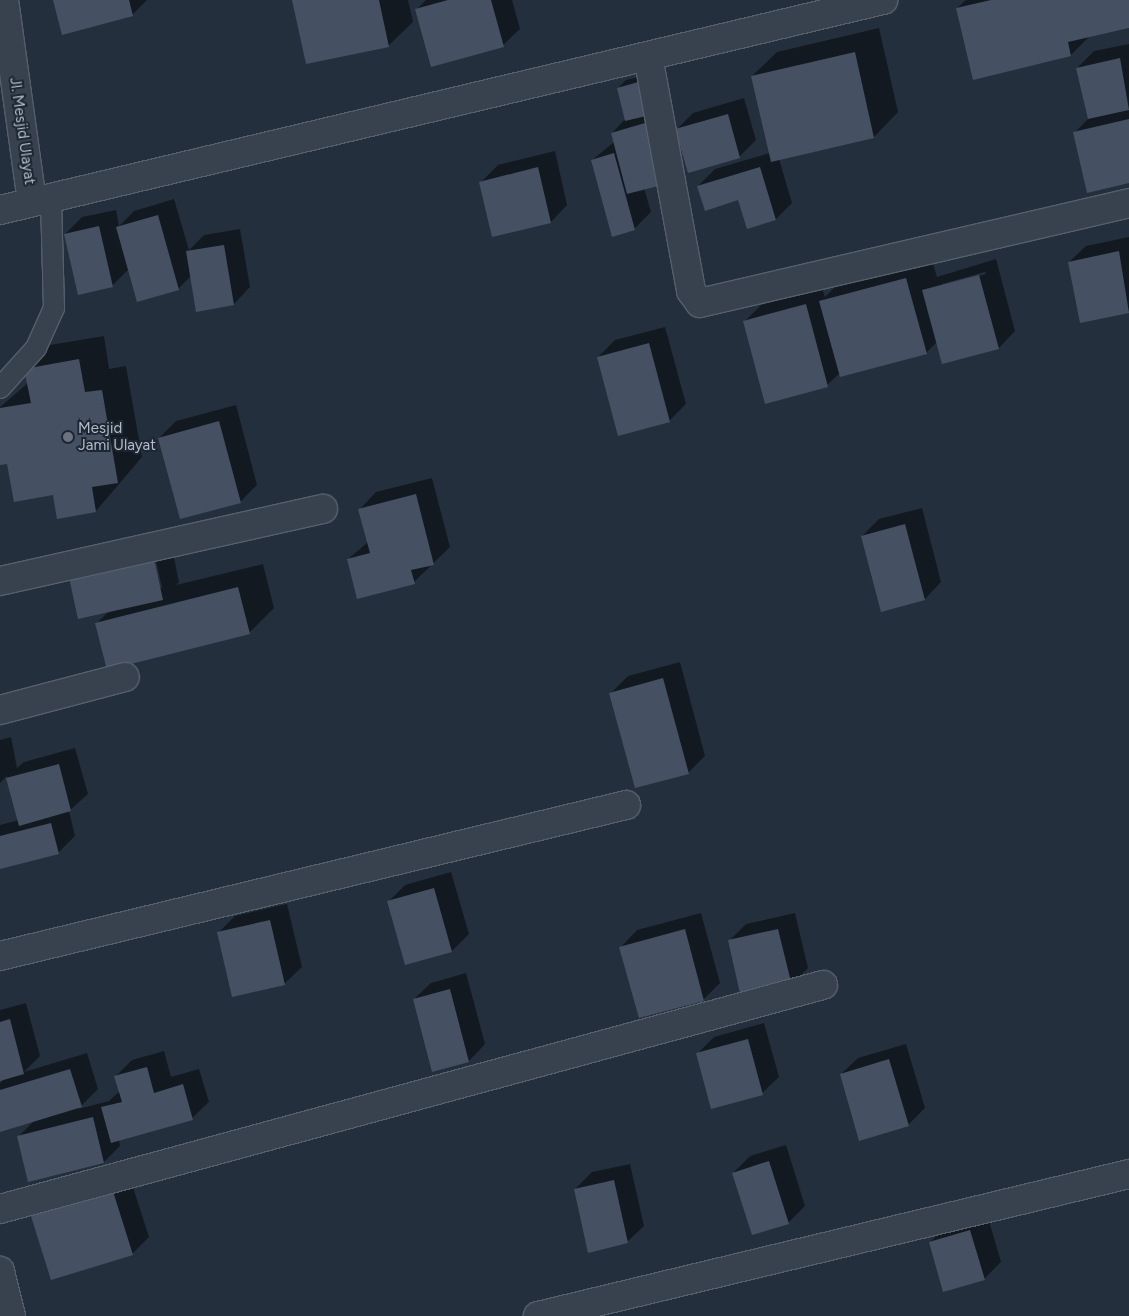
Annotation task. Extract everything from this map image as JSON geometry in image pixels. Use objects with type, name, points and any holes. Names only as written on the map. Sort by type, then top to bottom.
[{"type":"street","name":"Jl. Mesjid Ulayat","points":[[4,0],[41,200]]},
{"type":"street","points":[[0,210],[883,0]]},
{"type":"street","points":[[648,56],[691,291],[700,303],[1129,203]]},
{"type":"street","points":[[0,581],[322,509]]},
{"type":"street","points":[[0,710],[125,677]]},
{"type":"street","points":[[0,956],[626,805]]},
{"type":"street","points":[[0,1209],[823,985]]},
{"type":"street","points":[[538,1316],[1129,1174]]},
{"type":"street","points":[[0,1271],[10,1316]]},
{"type":"lane","points":[[0,388],[36,348],[54,308],[41,200]]},
{"type":"building","points":[[53,0],[129,0],[133,16],[62,35]]},
{"type":"building","points":[[292,0],[379,0],[389,47],[306,64]]},
{"type":"building","points":[[448,0],[491,0],[504,47],[431,67],[415,9]]},
{"type":"building","points":[[991,0],[1129,0],[1129,28],[1068,42],[1071,56],[973,80],[956,8]]},
{"type":"building","points":[[855,52],[874,138],[771,162],[751,76]]},
{"type":"building","points":[[1120,58],[1129,110],[1088,119],[1076,68]]},
{"type":"building","points":[[642,81],[650,115],[625,121],[617,88]]},
{"type":"building","points":[[728,114],[740,158],[688,173],[675,129]]},
{"type":"building","points":[[1129,119],[1129,183],[1087,193],[1073,132]]},
{"type":"building","points":[[645,123],[662,185],[627,194],[611,133]]},
{"type":"building","points":[[614,153],[635,230],[612,237],[591,160]]},
{"type":"building","points":[[538,167],[551,223],[492,237],[479,182]]},
{"type":"building","points":[[760,167],[776,220],[747,229],[738,200],[705,211],[697,186]]},
{"type":"building","points":[[158,215],[179,290],[137,302],[116,227]]},
{"type":"building","points":[[99,226],[113,287],[78,295],[64,234]]},
{"type":"building","points":[[224,245],[234,305],[196,312],[186,251]]},
{"type":"building","points":[[1119,251],[1129,313],[1080,323],[1068,262]]},
{"type":"building","points":[[979,275],[999,349],[942,364],[922,290]]},
{"type":"building","points":[[906,278],[927,354],[840,377],[819,301]]},
{"type":"building","points":[[806,304],[828,387],[765,404],[743,321]]},
{"type":"building","points":[[649,343],[670,422],[618,436],[597,357]]},
{"type":"building","points":[[79,359],[85,392],[102,390],[118,483],[92,487],[96,512],[57,519],[53,495],[14,502],[7,464],[0,465],[0,408],[31,403],[24,369]]},
{"type":"building","points":[[219,421],[241,503],[180,519],[158,438]]},
{"type":"building","points":[[416,494],[434,565],[411,570],[415,584],[357,599],[347,559],[370,553],[358,509]]},
{"type":"building","points":[[905,524],[925,600],[881,612],[861,536]]},
{"type":"building","points":[[153,554],[163,600],[78,619],[68,573]]},
{"type":"building","points":[[238,587],[250,634],[107,670],[95,623]]},
{"type":"building","points":[[663,678],[689,774],[635,788],[609,693]]},
{"type":"building","points":[[59,764],[71,811],[19,826],[6,778]]},
{"type":"building","points":[[51,823],[59,854],[0,869],[0,836]]},
{"type":"building","points":[[434,888],[452,952],[405,965],[387,901]]},
{"type":"building","points":[[270,920],[285,985],[232,997],[217,932]]},
{"type":"building","points":[[685,929],[704,1001],[639,1018],[619,947]]},
{"type":"building","points":[[778,929],[792,986],[741,998],[728,940]]},
{"type":"building","points":[[450,989],[469,1062],[432,1072],[413,999]]},
{"type":"building","points":[[10,1019],[24,1074],[0,1081],[0,1022]]},
{"type":"building","points":[[748,1039],[763,1095],[711,1109],[696,1053]]},
{"type":"building","points":[[889,1059],[909,1126],[859,1141],[840,1074]]},
{"type":"building","points":[[147,1067],[154,1093],[183,1084],[193,1120],[111,1143],[101,1107],[122,1102],[114,1076]]},
{"type":"building","points":[[70,1069],[82,1107],[0,1132],[0,1090]]},
{"type":"building","points":[[93,1117],[104,1163],[28,1182],[17,1136]]},
{"type":"building","points":[[769,1161],[789,1224],[752,1235],[732,1173]]},
{"type":"building","points":[[614,1180],[628,1243],[588,1253],[574,1189]]},
{"type":"building","points":[[112,1188],[133,1255],[51,1280],[30,1213]]},
{"type":"building","points":[[970,1230],[985,1280],[943,1292],[929,1242]]},
{"type":"place","name":"Mesjid Jami Ulayat","points":[[68,437]]}]
